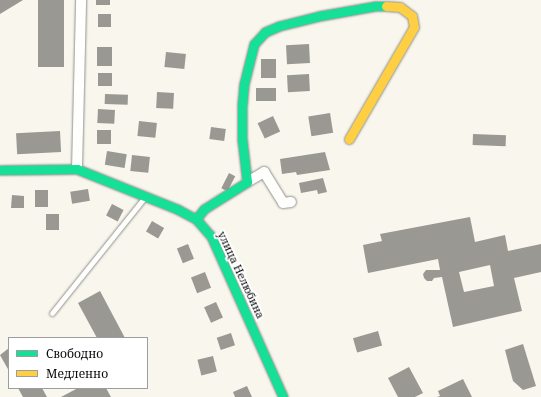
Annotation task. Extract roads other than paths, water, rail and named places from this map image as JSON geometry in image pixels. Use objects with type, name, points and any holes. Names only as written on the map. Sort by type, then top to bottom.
[{"type":"street","points":[[0,170],[77,169],[81,0]]},
{"type":"street","points":[[247,182],[242,139],[242,106],[244,84],[254,44],[265,32],[279,26],[319,16],[376,6],[400,7],[412,16],[414,27],[349,139]]},
{"type":"street","name":"улица Нелюбина","points":[[77,169],[146,196],[196,219],[211,236],[282,397]]},
{"type":"street","points":[[196,219],[204,209],[264,172],[283,202],[291,202]]},
{"type":"lane","points":[[52,313],[146,196]]}]
